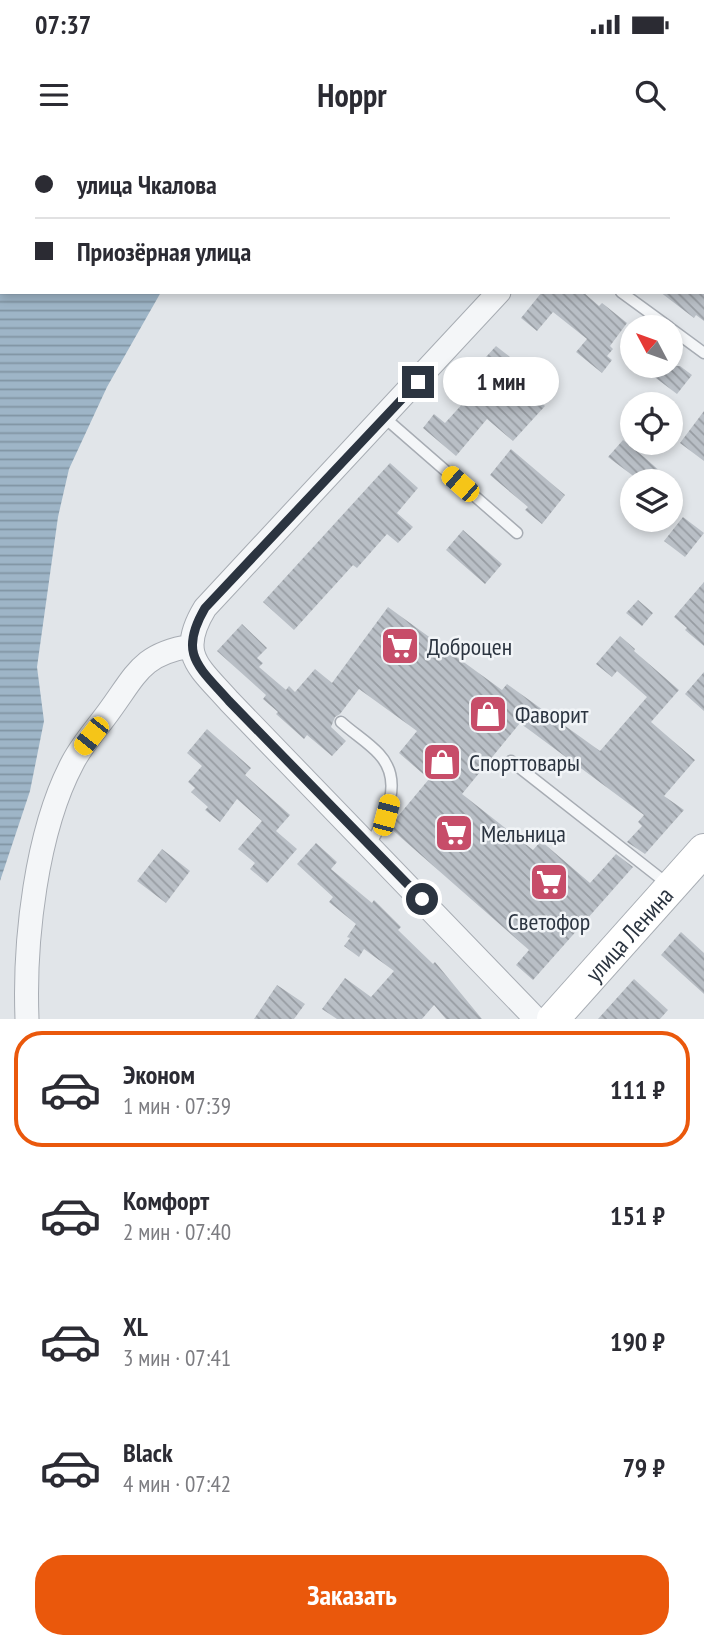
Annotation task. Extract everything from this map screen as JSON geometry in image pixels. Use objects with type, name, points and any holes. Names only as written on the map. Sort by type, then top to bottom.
[{"type":"main road","name":"улица Ленина","points":[[553,1019],[704,850]]},
{"type":"street","points":[[497,294],[385,418],[205,608],[193,631],[191,646],[204,673],[269,745],[370,845],[536,1019]]},
{"type":"street","points":[[27,1019],[26,988],[36,886],[53,811],[72,762],[143,666],[162,653],[191,646]]},
{"type":"lane","points":[[624,294],[652,315]]},
{"type":"lane","points":[[683,338],[704,353]]},
{"type":"lane","points":[[385,418],[517,533]]},
{"type":"lane","points":[[341,722],[378,753],[390,777],[391,799],[370,845]]},
{"type":"lane","points":[[511,761],[671,886]]},
{"type":"water","points":[[0,294],[160,294],[107,387],[69,469],[58,517],[37,667],[44,721],[30,791],[0,881]]},
{"type":"building","points":[[540,294],[585,294],[599,306],[602,303],[620,317],[620,332],[610,346],[613,349],[607,356],[612,360],[602,373],[576,352],[587,339],[553,312],[537,331],[521,318]]},
{"type":"building","points":[[663,294],[704,294],[704,321],[696,315],[694,318]]},
{"type":"building","points":[[496,346],[548,387],[537,399],[545,406],[513,441],[487,419],[456,456],[423,428],[434,414],[445,423],[466,400],[455,391]]},
{"type":"building","points":[[683,368],[692,375],[679,392],[674,392],[656,378],[683,378]]},
{"type":"building","points":[[704,411],[704,461],[683,445],[683,439]]},
{"type":"building","points":[[620,443],[620,455],[642,455],[658,469],[624,469],[608,457]]},
{"type":"building","points":[[511,449],[565,495],[542,524],[525,510],[528,507],[490,475]]},
{"type":"building","points":[[390,463],[418,488],[397,513],[413,527],[398,543],[387,534],[357,568],[353,565],[294,630],[263,602]]},
{"type":"building","points":[[683,517],[704,533],[685,557],[664,541],[671,532],[683,532]]},
{"type":"building","points":[[463,530],[502,564],[485,584],[446,550]]},
{"type":"building","points":[[704,582],[704,646],[674,617]]},
{"type":"building","points":[[638,600],[653,613],[642,626],[626,613]]},
{"type":"building","points":[[388,607],[502,690],[507,684],[600,751],[647,697],[617,671],[612,677],[596,664],[620,636],[679,690],[651,722],[695,760],[664,796],[684,810],[645,854],[627,842],[642,826],[638,822],[644,815],[520,723],[462,794],[533,850],[541,841],[590,883],[616,854],[633,867],[533,980],[516,965],[529,950],[389,827],[429,779],[399,753],[417,731],[359,689],[335,717],[331,727],[346,741],[332,756],[307,735],[304,739],[276,714],[278,712],[263,699],[266,695],[217,651],[242,624],[267,648],[257,658],[263,663],[259,667],[286,690],[289,686],[295,692],[315,669],[332,683]]},
{"type":"building","points":[[704,672],[704,711],[685,694]]},
{"type":"building","points":[[207,729],[251,768],[245,775],[290,815],[276,831],[297,849],[267,883],[250,869],[255,863],[238,849],[262,821],[237,799],[220,822],[205,810],[208,807],[191,792],[195,788],[188,782],[202,766],[187,753]]},
{"type":"building","points":[[316,843],[337,862],[331,869],[372,903],[374,900],[401,927],[398,930],[433,964],[435,962],[482,1019],[446,1019],[434,1005],[422,1019],[337,1019],[322,1009],[345,978],[371,997],[394,971],[364,949],[359,957],[344,946],[356,924],[329,902],[333,897],[297,864]]},
{"type":"building","points":[[162,849],[190,871],[166,903],[137,881]]},
{"type":"building","points":[[681,932],[704,953],[704,994],[661,955]]},
{"type":"building","points":[[634,979],[668,1010],[660,1019],[598,1019]]},
{"type":"building","points":[[277,985],[305,1004],[294,1019],[254,1019]]},
{"type":"place","name":"Доброцен","points":[[400,646]]},
{"type":"place","name":"Фаворит","points":[[488,714]]},
{"type":"place","name":"Спорттовары","points":[[442,762]]},
{"type":"place","name":"Мельница","points":[[454,833]]},
{"type":"place","name":"Светофор","points":[[549,882]]},
{"type":"route","points":[[418,382],[205,608],[193,631],[191,646],[204,673],[269,745],[422,899]]}]
